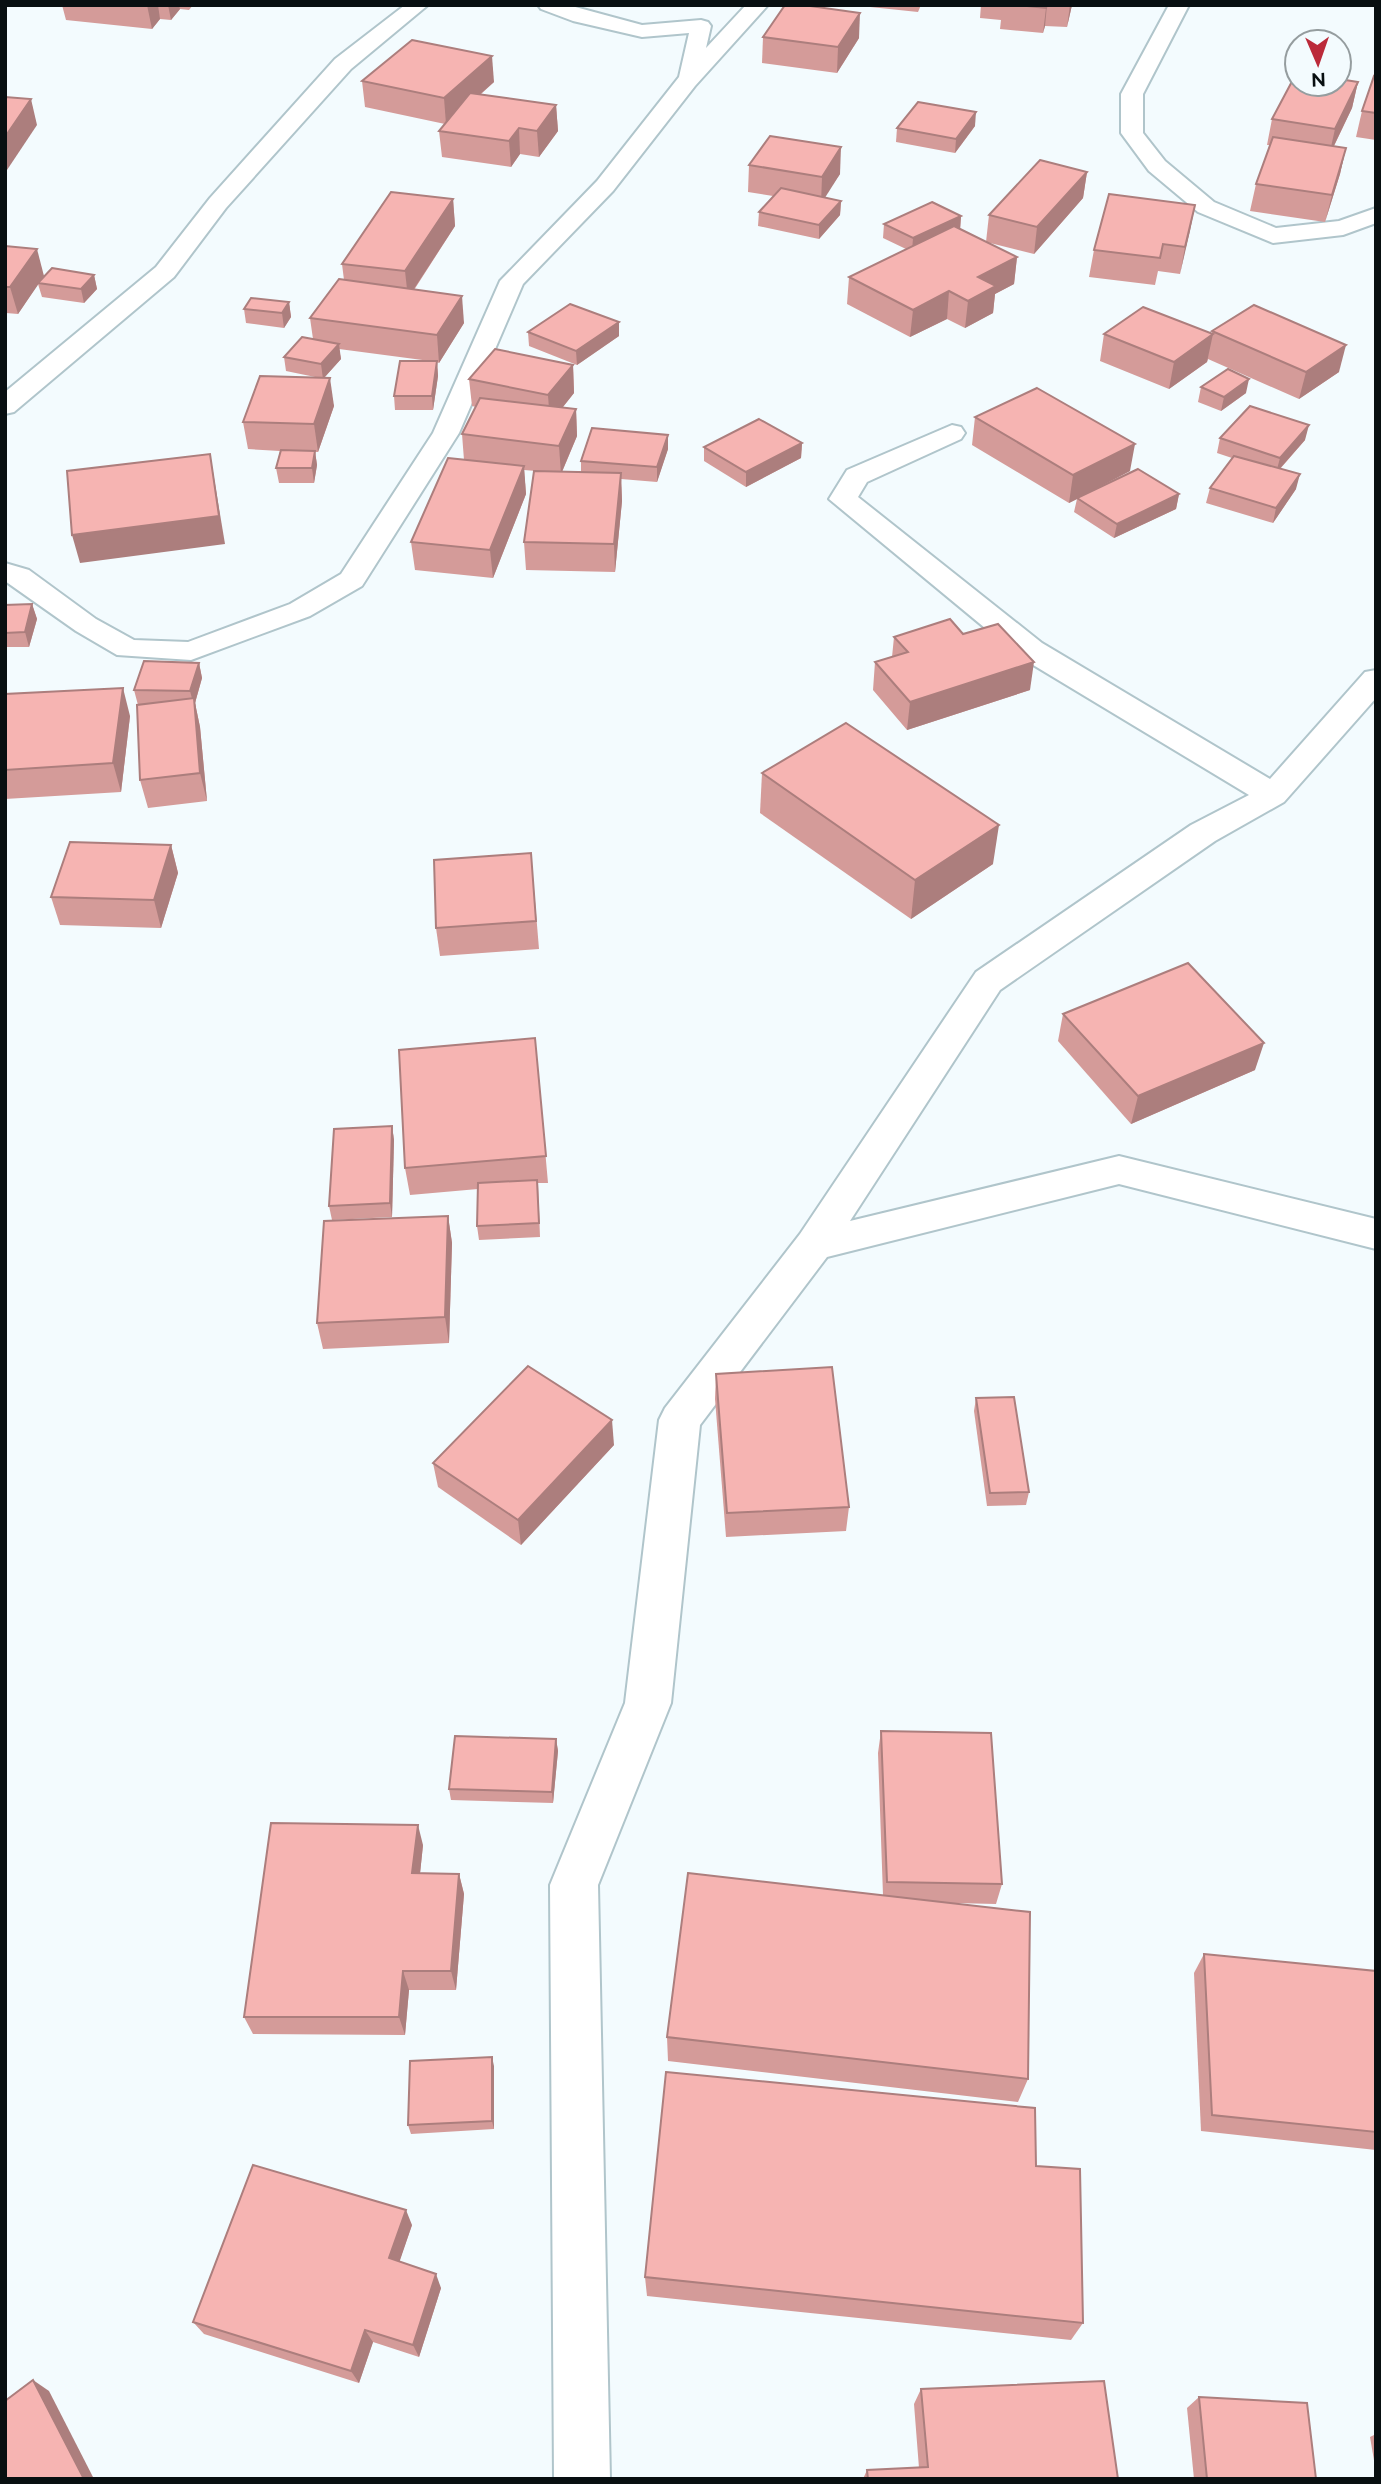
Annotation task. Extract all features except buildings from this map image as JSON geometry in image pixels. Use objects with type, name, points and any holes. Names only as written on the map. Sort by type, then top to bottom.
[{"type":"street","points":[[5,406],[165,272],[218,203],[343,64],[418,5]]},
{"type":"street","points":[[548,5],[580,18],[642,31],[701,26],[687,80]]},
{"type":"street","points":[[5,572],[19,576],[86,625],[128,649],[191,651],[300,610],[352,580],[446,433],[512,281],[605,186],[687,80],[758,5]]},
{"type":"street","points":[[1178,5],[1132,94],[1132,133],[1157,166],[1206,206],[1273,236],[1343,228],[1376,215]]},
{"type":"street","points":[[952,433],[857,476],[843,499],[1031,650],[1273,795]]},
{"type":"street","points":[[582,2479],[574,1885],[648,1703],[680,1420],[814,1245],[988,981],[1203,834],[1273,795],[1376,679]]},
{"type":"street","points":[[814,1245],[1119,1170],[1376,1234]]}]
